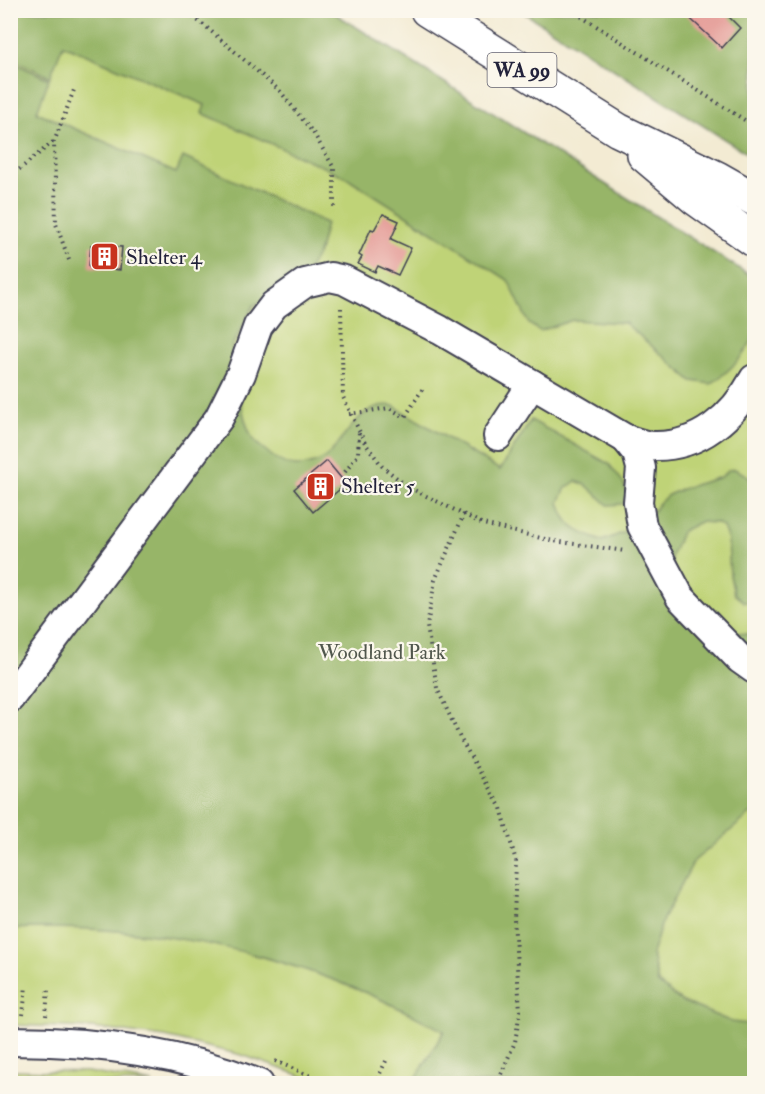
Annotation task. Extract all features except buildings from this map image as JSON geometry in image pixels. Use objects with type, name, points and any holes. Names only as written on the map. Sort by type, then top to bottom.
[{"type":"highway","name":"WA 99","points":[[427,10],[618,130],[717,178],[754,199]]},
{"type":"highway","name":"WA 99","points":[[618,130],[695,198],[754,240]]},
{"type":"street","points":[[10,698],[219,418],[241,374],[258,326],[273,305],[305,283],[330,277],[344,280],[440,330],[626,439],[651,446],[683,444],[699,437],[730,414],[753,386]]},
{"type":"street","points":[[498,436],[532,384]]},
{"type":"street","points":[[626,439],[637,453],[641,468],[638,502],[642,526],[656,554],[680,597],[740,659],[754,669]]},
{"type":"street","points":[[10,1041],[77,1043],[119,1048],[208,1067],[259,1083]]},
{"type":"path","points":[[183,10],[204,25],[280,91],[314,134],[334,168],[334,207]]},
{"type":"path","points":[[571,10],[754,126]]},
{"type":"path","points":[[69,260],[56,224],[54,142],[74,90]]},
{"type":"path","points":[[10,177],[54,142]]},
{"type":"path","points":[[344,280],[341,310],[343,397],[359,432],[382,466],[408,487],[483,524],[553,541],[656,554]]},
{"type":"path","points":[[350,414],[389,408],[405,417],[423,388]]},
{"type":"path","points":[[345,472],[358,455],[359,432]]},
{"type":"path","points":[[464,514],[435,580],[427,626],[437,688],[460,738],[501,808],[516,861],[514,920],[520,1011],[515,1042],[499,1079],[495,1083]]},
{"type":"path","points":[[23,1015],[26,986]]},
{"type":"path","points":[[46,1010],[48,988]]},
{"type":"path","points":[[375,1083],[386,1061]]},
{"type":"green space","name":"Woodland Park","points":[[11,11],[331,11],[754,278],[754,1083],[322,1083],[242,1055],[165,1037],[92,1028],[11,1025]]},
{"type":"green space","points":[[13,11],[331,11],[754,278],[756,315],[751,343],[736,362],[711,384],[692,381],[625,323],[573,320],[540,331],[529,324],[508,280],[346,177],[202,113],[205,105],[63,45],[50,77],[11,58]]},
{"type":"green space","points":[[521,11],[754,11],[754,158]]},
{"type":"green space","name":"Woodland Park","points":[[10,61],[49,79],[37,112],[176,173],[183,157],[326,223],[319,251],[304,278],[254,305],[232,346],[249,432],[254,441],[281,462],[297,466],[321,460],[364,414],[382,405],[394,406],[500,470],[531,420],[609,464],[623,482],[628,495],[623,504],[608,505],[586,485],[576,481],[566,488],[559,502],[565,518],[574,528],[602,541],[645,524],[658,504],[668,495],[721,477],[728,470],[735,469],[748,476],[754,486],[754,603],[744,602],[734,594],[730,576],[728,540],[723,527],[716,523],[700,522],[682,531],[671,557],[673,571],[730,632],[754,635],[754,811],[694,861],[663,919],[652,954],[658,983],[681,1001],[732,1022],[754,1025],[754,1083],[413,1083],[444,1031],[380,999],[328,978],[240,951],[149,934],[57,928],[11,929]]},
{"type":"green space","points":[[11,1070],[87,1072],[153,1083],[11,1083]]},
{"type":"place","name":"Shelter 4","points":[[105,257]]},
{"type":"place","name":"Shelter 5","points":[[320,486]]}]
